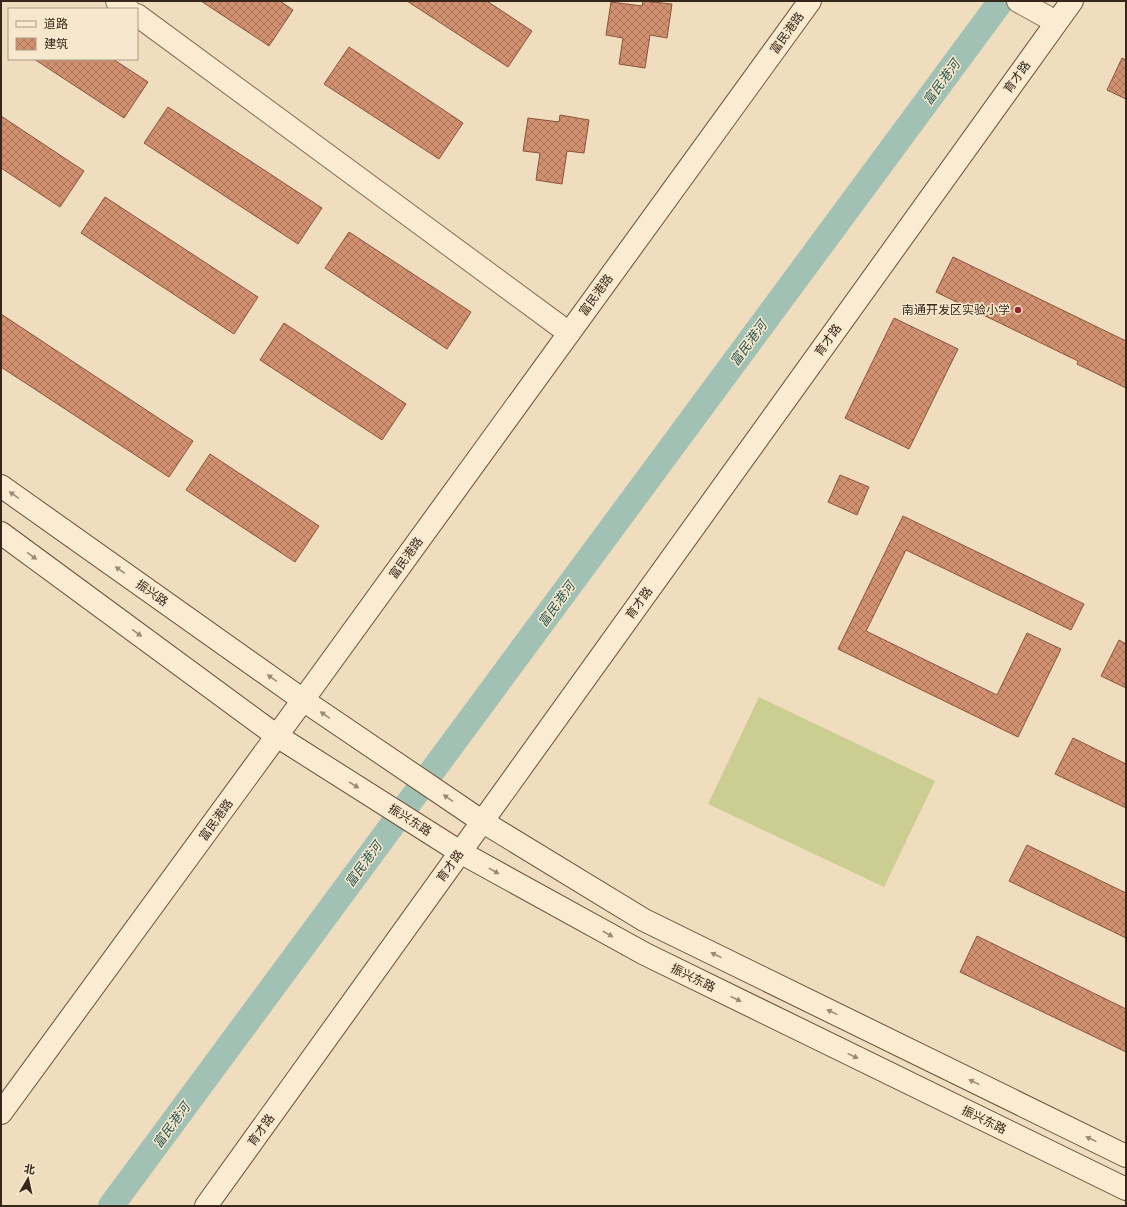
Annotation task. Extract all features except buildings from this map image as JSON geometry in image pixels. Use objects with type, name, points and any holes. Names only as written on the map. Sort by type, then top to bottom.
[{"type":"street","points":[[117,1],[127,8]]},
{"type":"street","name":"富民港路","points":[[1,1113],[277,736],[810,1]]},
{"type":"street","points":[[1018,1],[1055,22]]},
{"type":"street","name":"育才路","points":[[206,1206],[481,820],[1055,22],[1072,1]]},
{"type":"street","points":[[138,16],[569,333]]},
{"type":"street","name":"振兴路","points":[[1,486],[303,700]]},
{"type":"street","points":[[1,533],[277,736]]},
{"type":"street","points":[[303,700],[481,820],[644,920],[1126,1156]]},
{"type":"street","name":"振兴东路","points":[[277,736],[459,851],[644,954],[1126,1189]]},
{"type":"green space","points":[[759,697],[935,781],[884,887],[708,804]]},
{"type":"waterway","name":"富民港河","points":[[111,1206],[1001,1]]},
{"type":"place","name":"南通开发区实验小学","points":[[1018,310]]}]
